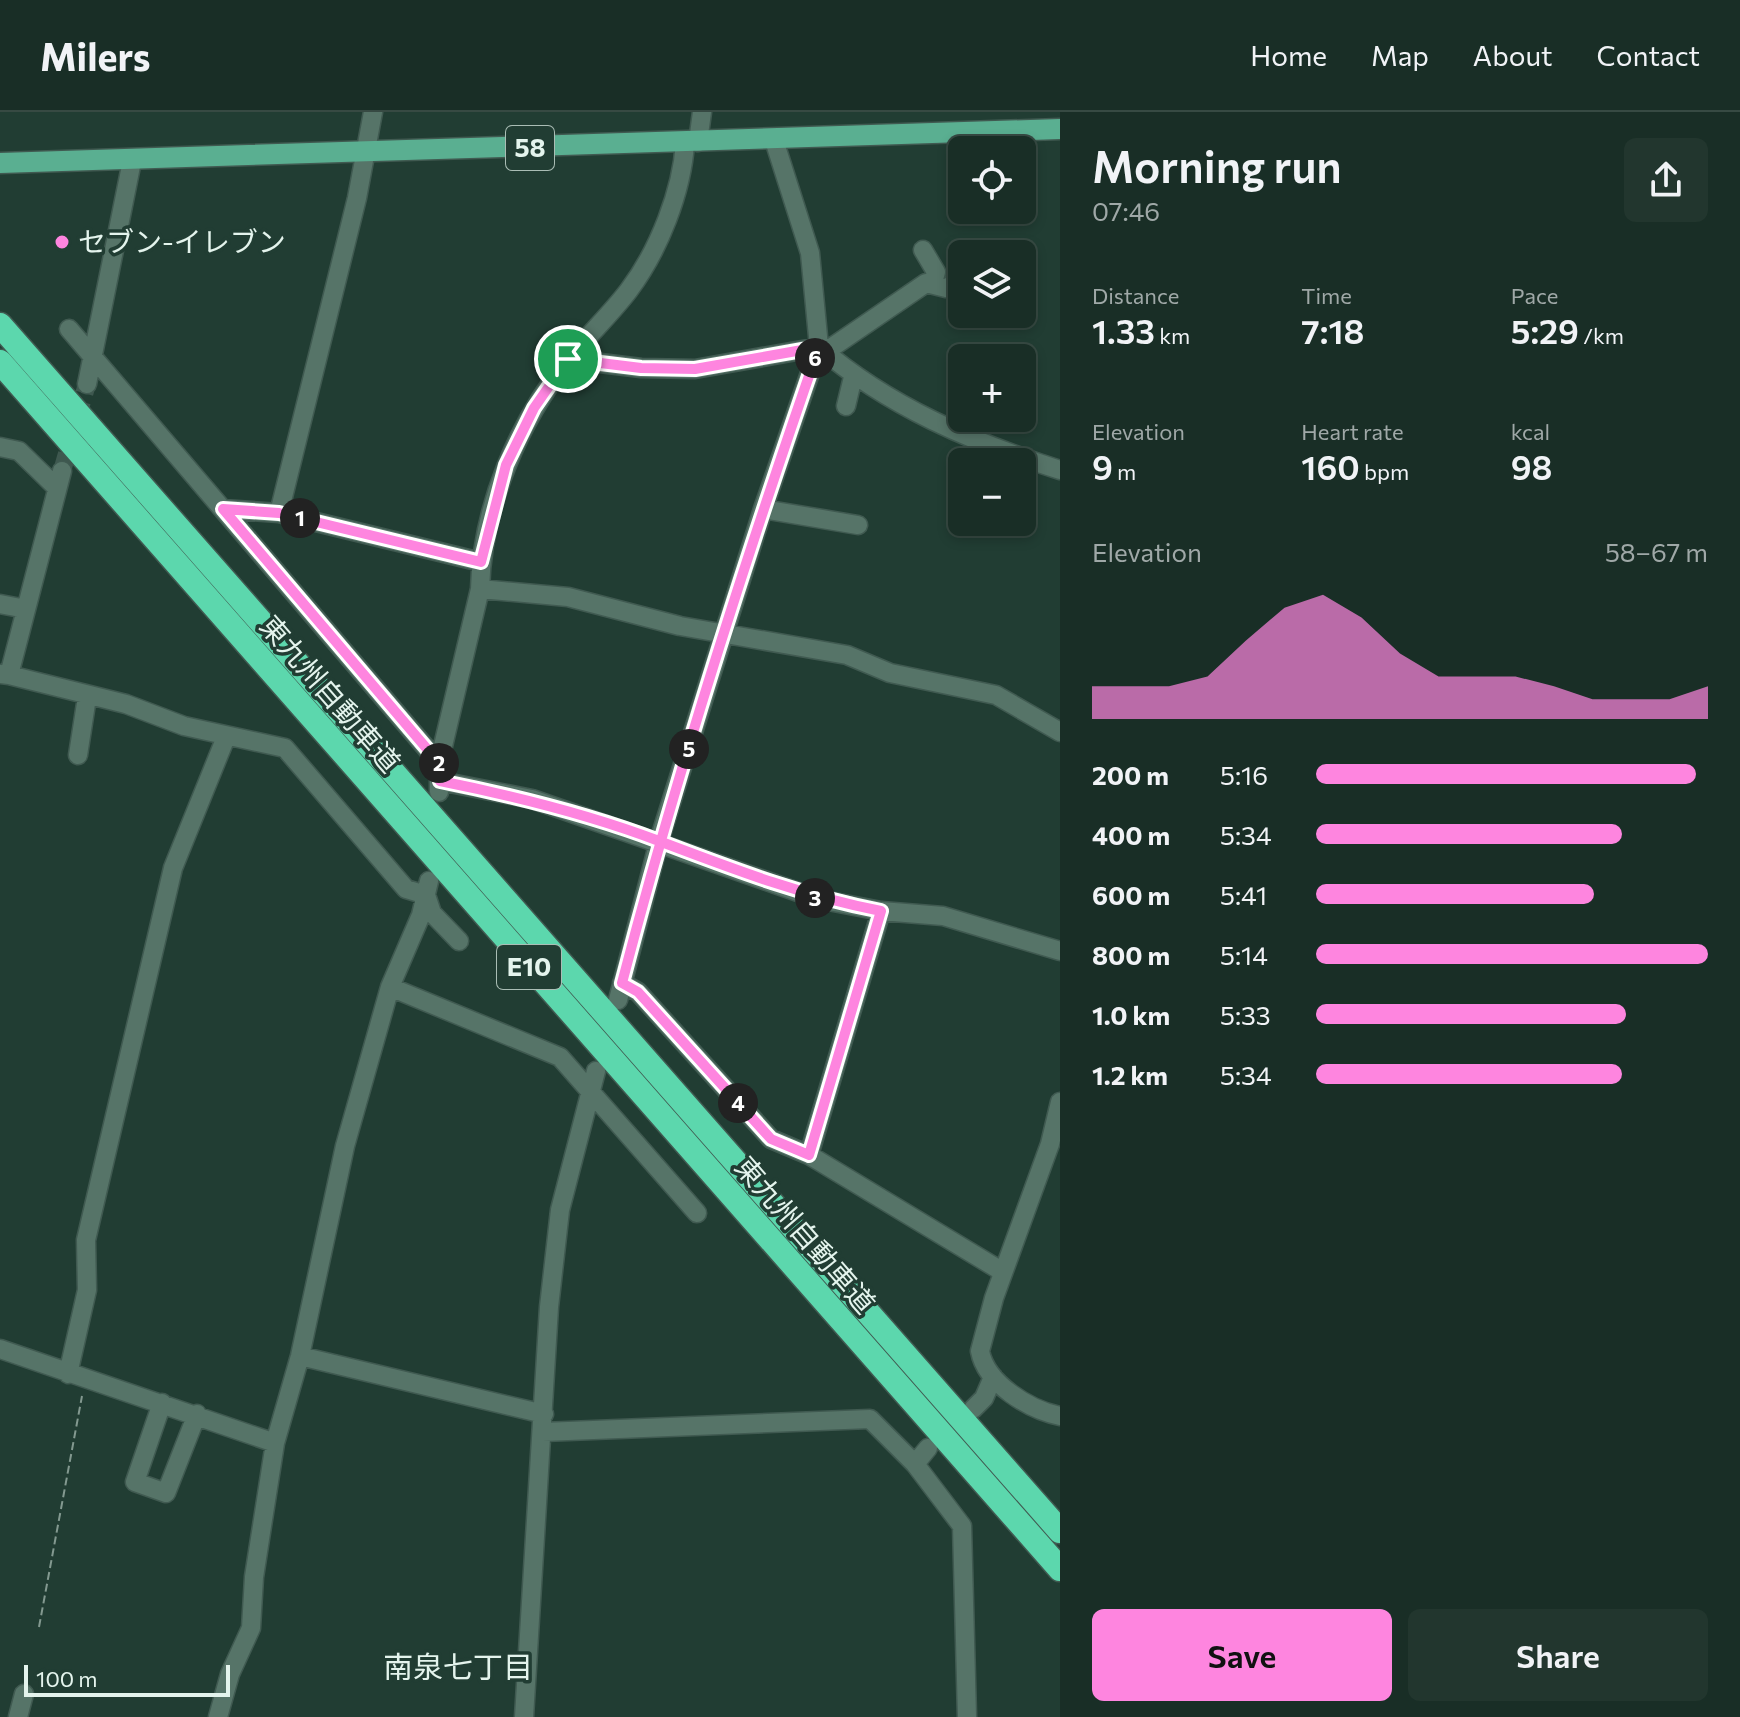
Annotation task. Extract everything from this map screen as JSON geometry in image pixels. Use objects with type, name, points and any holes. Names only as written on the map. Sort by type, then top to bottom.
[{"type":"highway","name":"東九州自動車道","points":[[0,325],[1060,1531]]},
{"type":"highway","name":"東九州自動車道","points":[[0,362],[1060,1569]]},
{"type":"main road","name":"58","points":[[0,163],[365,154],[1060,129]]},
{"type":"street","points":[[279,513],[373,112]]},
{"type":"street","points":[[439,779],[480,589],[481,562],[506,465],[534,408],[568,359],[645,268],[702,112]]},
{"type":"street","points":[[774,140],[810,253],[822,350],[763,509],[659,841],[620,991],[638,992],[771,1139],[809,1155],[1003,1272]]},
{"type":"street","points":[[87,384],[132,161]]},
{"type":"street","points":[[923,250],[936,272],[933,283]]},
{"type":"street","points":[[568,359],[641,368],[695,369],[822,350],[926,283],[948,287]]},
{"type":"street","points":[[69,329],[223,509],[439,779],[532,799],[818,899],[881,911],[943,916],[1060,951]]},
{"type":"street","points":[[822,350],[853,377],[929,422],[1060,470]]},
{"type":"street","points":[[846,406],[853,377]]},
{"type":"street","points":[[0,447],[19,451],[60,479],[26,609],[4,674],[87,697],[126,704],[184,726],[285,748],[406,889],[427,888]]},
{"type":"street","points":[[223,509],[279,513],[481,562]]},
{"type":"street","points":[[763,509],[858,525]]},
{"type":"street","points":[[480,589],[568,597],[680,626],[847,655],[890,673],[996,695],[1060,732]]},
{"type":"street","points":[[0,604],[26,609]]},
{"type":"street","points":[[78,755],[87,697]]},
{"type":"street","points":[[75,1376],[87,1290],[86,1240],[173,868],[226,737]]},
{"type":"street","points":[[427,888],[432,913],[459,941]]},
{"type":"street","points":[[218,1717],[230,1674],[251,1628],[254,1577],[275,1443],[300,1356],[345,1146],[390,987],[427,888]]},
{"type":"street","points":[[809,1155],[881,911]]},
{"type":"street","points":[[390,987],[560,1057],[697,1213]]},
{"type":"street","points":[[524,1717],[549,1307],[560,1210],[596,1071]]},
{"type":"street","points":[[1060,1102],[1050,1144],[1003,1272],[980,1351],[993,1377],[1039,1412],[1060,1416]]},
{"type":"street","points":[[0,1349],[275,1443]]},
{"type":"street","points":[[300,1356],[544,1423],[870,1419],[915,1464],[962,1526],[967,1717]]},
{"type":"street","points":[[973,1409],[984,1398],[993,1377]]},
{"type":"street","points":[[162,1403],[135,1482],[166,1493],[197,1414]]},
{"type":"street","points":[[915,1464],[928,1448]]},
{"type":"street","points":[[18,1717],[24,1694]]},
{"type":"path","points":[[39,1627],[82,1405],[75,1376]]},
{"type":"tunnel","points":[[62,471],[87,384]]},
{"type":"place","name":"セブン-イレブン","points":[[62,242]]},
{"type":"district","name":"南泉七丁目","points":[[458,1668]]},
{"type":"route","points":[[568,359],[534,408],[506,465],[481,562],[439,555],[394,540],[279,513],[223,509],[439,763],[440,781],[532,799],[659,841],[705,861],[818,899],[881,911],[809,1155],[771,1139],[638,992],[622,983],[659,841],[763,509],[819,347],[695,369],[641,368],[568,359]]}]
